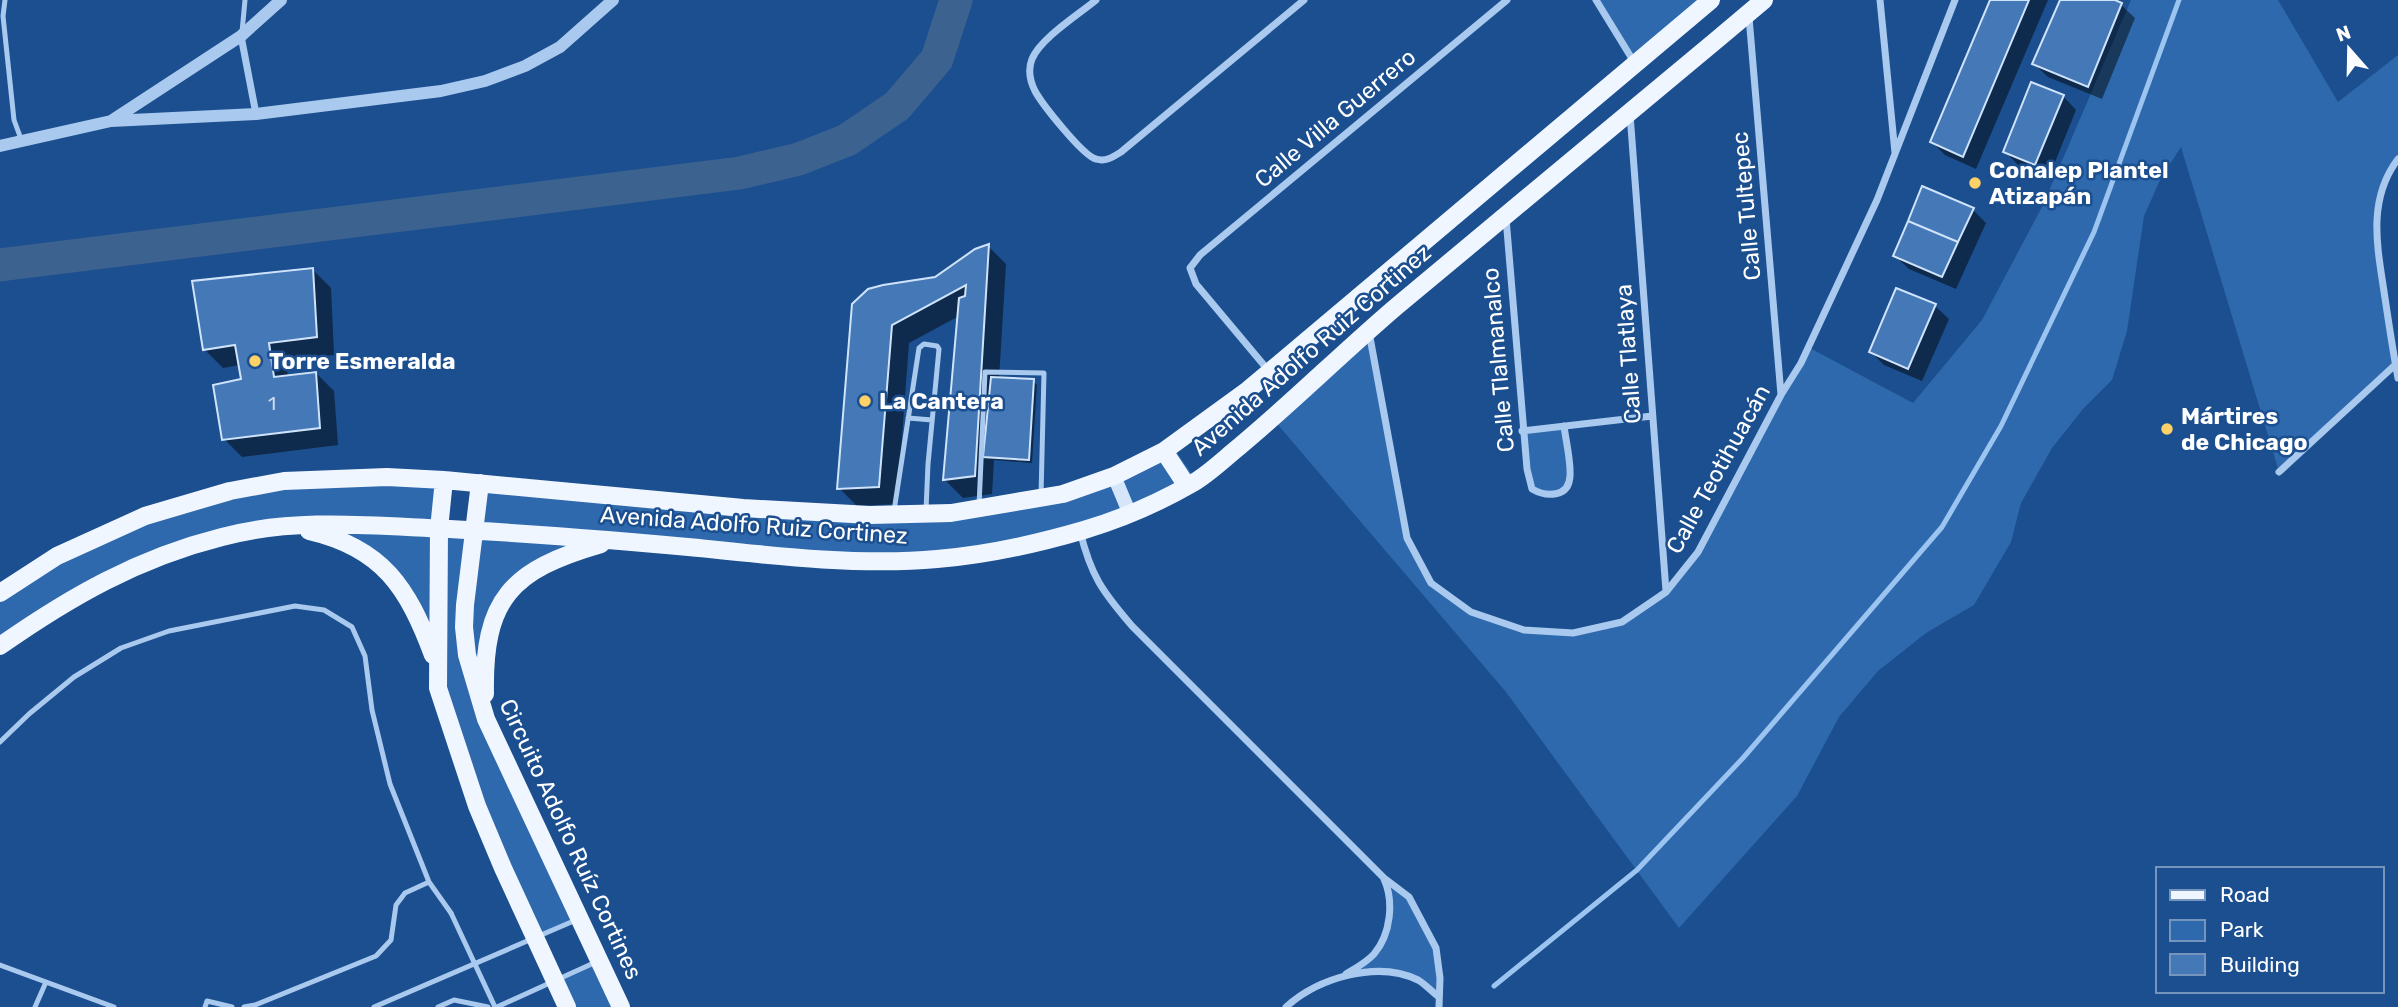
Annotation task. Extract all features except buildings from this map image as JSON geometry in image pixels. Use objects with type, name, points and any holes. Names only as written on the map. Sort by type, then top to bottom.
[{"type":"main road","name":"Avenida Adolfo Ruiz Cortinez","points":[[0,593],[57,556],[132,522],[230,491],[284,481],[387,477],[444,480],[743,508],[894,515],[951,513],[1063,494],[1114,476],[1164,451],[1270,372],[1712,0]]},
{"type":"main road","name":"Avenida Adolfo Ruiz Cortinez","points":[[0,646],[43,616],[99,583],[153,558],[226,535],[289,526],[365,524],[613,540],[842,560],[933,560],[998,552],[1080,531],[1129,513],[1197,481],[1273,419],[1368,330],[1764,0]]},
{"type":"main road","points":[[1164,451],[1187,486]]},
{"type":"main road","points":[[1114,476],[1129,513]]},
{"type":"main road","points":[[444,480],[439,529],[438,688],[477,806],[567,1007]]},
{"type":"main road","name":"Circuito Adolfo Ruíz Cortines","points":[[480,483],[464,627],[467,655],[486,719],[621,1007]]},
{"type":"main road","points":[[289,526],[323,534],[376,560],[394,578],[420,619],[437,664]]},
{"type":"main road","points":[[486,719],[485,661],[493,618],[517,582],[549,562],[613,540]]},
{"type":"street","points":[[111,121],[241,36],[281,0]]},
{"type":"street","points":[[0,146],[111,121],[256,114],[441,90],[485,81],[525,66],[560,47],[613,0]]},
{"type":"street","points":[[1096,0],[1042,46],[1031,60],[1030,78],[1035,92],[1082,151],[1094,159],[1107,160],[1121,152],[1304,0]]},
{"type":"street","name":"Calle Villa Guerrero","points":[[1270,372],[1196,284],[1190,268],[1199,255],[1507,0]]},
{"type":"street","points":[[1596,0],[1635,63]]},
{"type":"street","points":[[1880,0],[1895,154]]},
{"type":"street","name":"Calle Teotihuacán","points":[[1368,330],[1407,538],[1432,583],[1471,612],[1524,630],[1573,633],[1622,622],[1666,592],[1698,552],[1801,363],[1877,200],[1955,0]]},
{"type":"street","name":"Calle Tultepec","points":[[1749,13],[1781,396]]},
{"type":"street","points":[[241,36],[256,114]]},
{"type":"street","name":"Calle Tlatlaya","points":[[1630,114],[1666,592]]},
{"type":"street","points":[[2398,159],[2386,174],[2378,206],[2377,239],[2398,378]]},
{"type":"street","name":"Calle Tlalmanalco","points":[[1505,215],[1527,469],[1532,489],[1543,495],[1556,495],[1567,487],[1570,477],[1564,426]]},
{"type":"street","points":[[2279,472],[2395,365]]},
{"type":"street","points":[[1522,431],[1652,416]]},
{"type":"street","points":[[1080,531],[1091,570],[1103,593],[1132,626],[1384,878],[1409,897],[1436,948],[1440,978],[1439,1007]]},
{"type":"street","points":[[1286,1007],[1338,979],[1375,953],[1386,931],[1390,891],[1384,878]]},
{"type":"street","points":[[1338,979],[1367,972],[1400,974],[1419,981],[1439,997]]},
{"type":"lane","points":[[5,0],[4,16],[15,120],[22,142]]},
{"type":"lane","points":[[241,36],[245,0]]},
{"type":"lane","points":[[0,9],[4,16]]},
{"type":"lane","points":[[894,515],[919,348],[924,344],[937,346],[939,349],[926,513]]},
{"type":"lane","points":[[979,509],[985,372],[1044,373],[1041,498]]},
{"type":"lane","points":[[908,418],[932,420]]},
{"type":"lane","points":[[0,742],[74,677],[121,648],[169,631],[295,606],[324,610],[352,627],[365,656],[372,710],[390,784],[429,882],[451,913],[496,1007],[599,961]]},
{"type":"lane","points":[[244,1007],[255,1006],[376,956],[391,940],[396,905],[405,893],[429,882]]},
{"type":"lane","points":[[374,1007],[579,919]]},
{"type":"lane","points":[[0,965],[114,1007]]},
{"type":"lane","points":[[35,1007],[46,982]]},
{"type":"lane","points":[[438,1007],[454,1000],[488,1007]]},
{"type":"lane","points":[[206,1004],[232,1007]]},
{"type":"green space","points":[[1596,0],[1711,0],[1635,63]]},
{"type":"green space","points":[[2131,0],[2278,0],[2338,102],[2398,55],[2398,159],[2386,174],[2377,239],[2395,365],[2279,472],[2181,147],[2161,178],[2144,216],[2127,331],[2112,380],[2083,409],[2052,448],[2021,503],[2011,542],[1974,605],[1926,633],[1878,671],[1839,717],[1797,796],[1679,928],[1506,692],[1273,419],[1368,330],[1407,538],[1431,583],[1471,612],[1524,630],[1573,633],[1622,622],[1666,592],[1698,552],[1808,347],[1913,403],[1982,320],[2043,205]]},
{"type":"green space","points":[[1564,426],[1570,477],[1556,495],[1532,489],[1522,431]]},
{"type":"green space","points":[[1172,446],[1197,481],[1129,512],[933,560],[608,542],[549,562],[493,618],[486,719],[579,919],[535,938],[503,868],[437,664],[376,560],[289,526],[153,558],[0,646],[0,593],[57,556],[230,491],[444,480],[439,529],[474,531],[480,483],[870,515],[1063,494]]},
{"type":"green space","points":[[1384,878],[1409,897],[1436,948],[1439,997],[1409,978],[1355,974],[1375,953],[1389,921]]},
{"type":"green space","points":[[599,961],[621,1007],[567,1007],[555,981]]},
{"type":"waterway","points":[[0,265],[740,173],[799,159],[847,140],[897,106],[937,59],[956,0]]},
{"type":"waterway","points":[[1494,986],[1637,870],[1743,758],[1942,527],[2001,426],[2094,232],[2179,0]]},
{"type":"place","name":"Conalep Plantel Atizapán","points":[[1975,183]]},
{"type":"place","name":"Torre Esmeralda","points":[[255,361]]},
{"type":"place","name":"La Cantera","points":[[865,401]]},
{"type":"place","name":"Mártires de Chicago","points":[[2167,429]]}]
